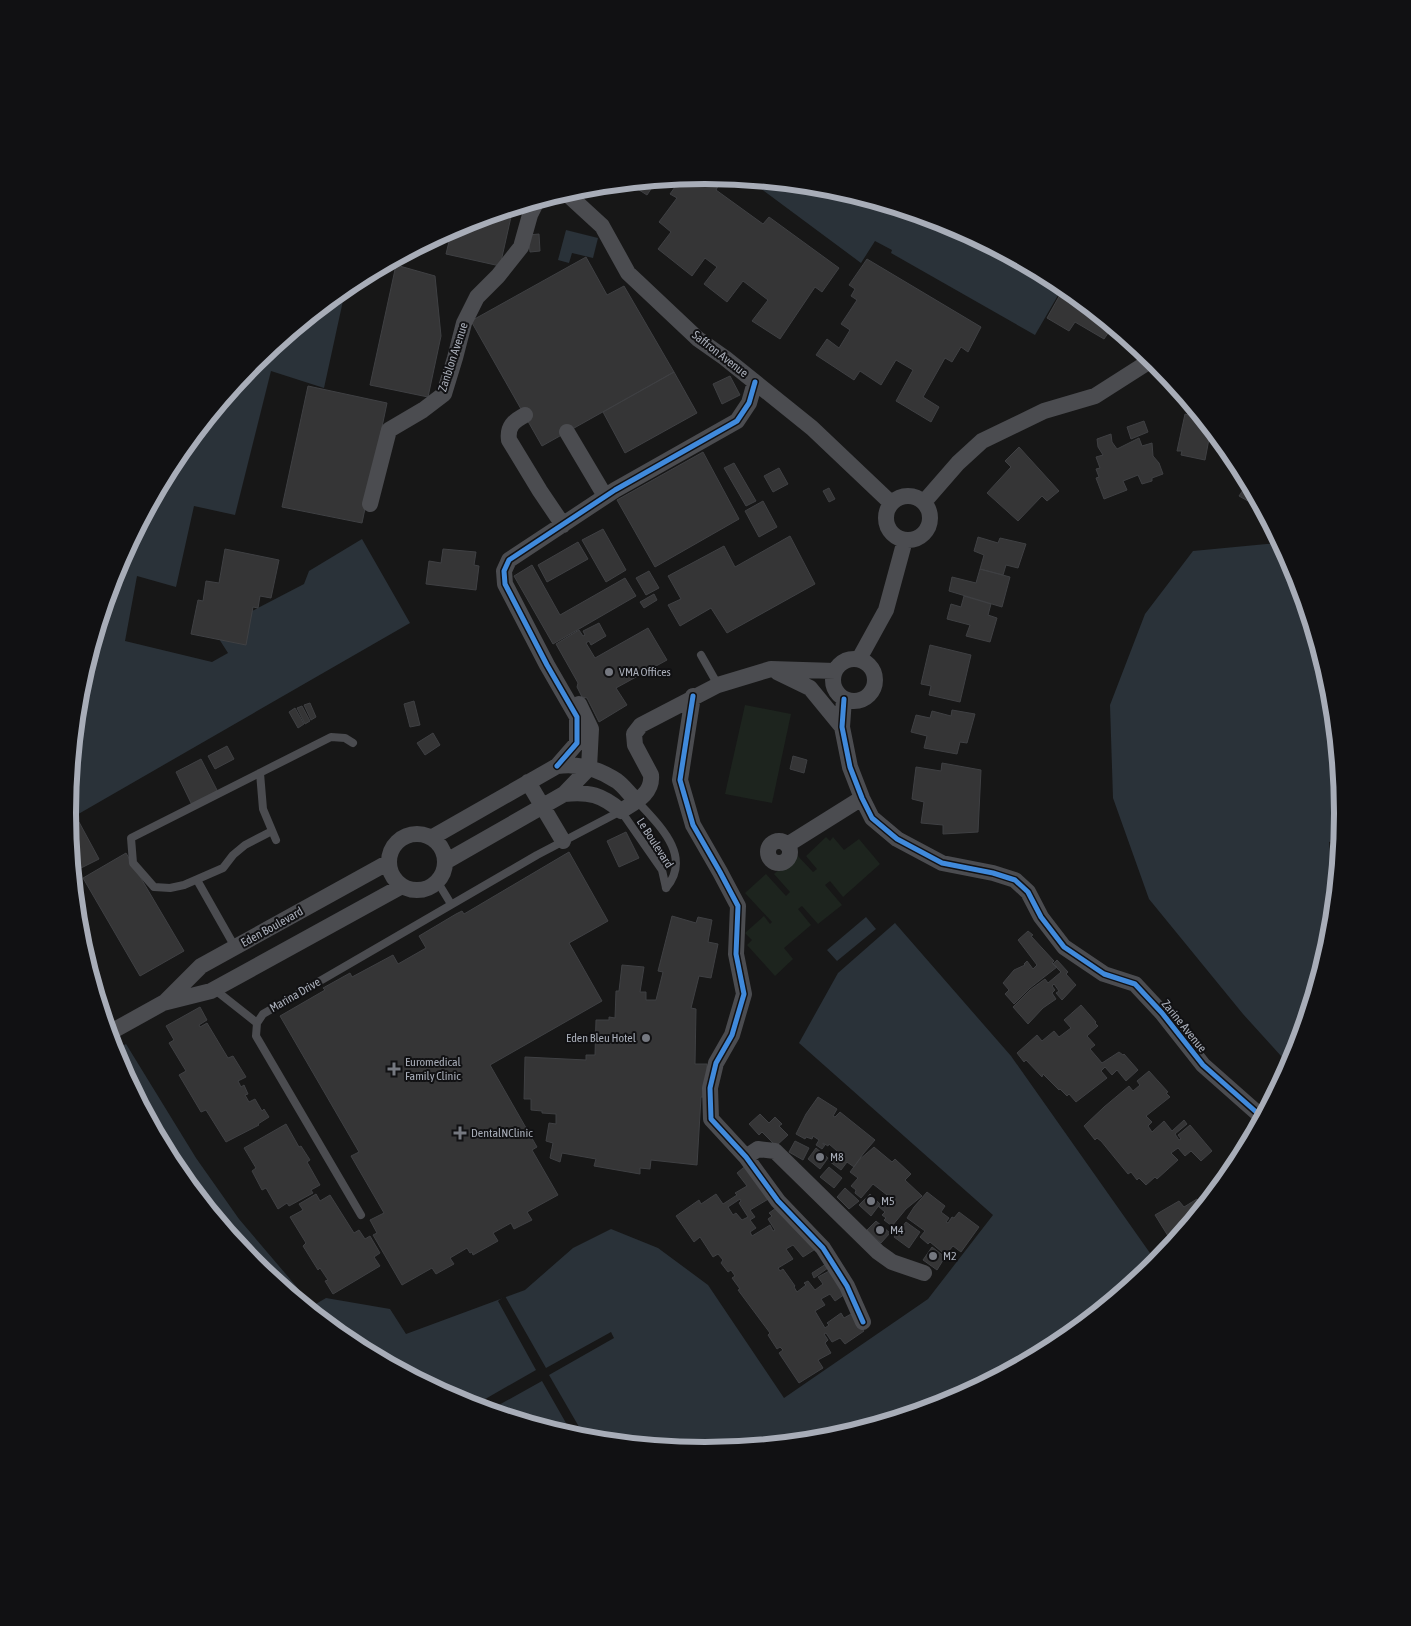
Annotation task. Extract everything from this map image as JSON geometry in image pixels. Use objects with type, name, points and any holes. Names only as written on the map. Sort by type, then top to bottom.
[{"type":"street","name":"Saffron Avenue","points":[[572,198],[602,226],[628,273],[698,339],[812,428],[891,502]]},
{"type":"street","name":"Zanblon Avenue","points":[[370,504],[388,430],[423,410],[444,394],[464,323],[477,297],[498,276],[521,247],[534,208]]},
{"type":"street","points":[[924,502],[958,463],[982,441],[1044,411],[1095,396],[1145,364]]},
{"type":"street","points":[[431,838],[556,766],[577,743],[577,718],[505,584],[504,571],[509,560],[606,496],[737,421],[749,403],[755,382]]},
{"type":"street","points":[[524,415],[512,424],[509,440],[563,525]]},
{"type":"street","points":[[567,432],[606,496]]},
{"type":"street","points":[[905,496],[919,498],[924,502],[929,509],[931,517],[926,532],[913,540],[898,538],[888,528],[886,514],[891,502],[905,496]]},
{"type":"street","points":[[859,659],[886,610],[905,540]]},
{"type":"street","points":[[445,862],[564,794],[588,768],[591,729],[573,691],[532,634]]},
{"type":"street","points":[[852,658],[859,659],[866,662],[875,673],[875,687],[866,698],[851,701],[844,699],[839,695],[834,684],[835,671],[845,661],[852,658]]},
{"type":"street","points":[[835,671],[771,669],[718,685],[693,696],[680,780],[693,826],[738,906],[736,954],[744,994],[732,1035],[716,1063],[710,1088],[710,1118],[746,1157],[778,1201],[823,1248],[847,1286],[863,1322]]},
{"type":"street","points":[[771,669],[810,688],[842,727]]},
{"type":"street","name":"Marina Drive","points":[[621,811],[648,792],[652,779],[635,744],[634,734],[641,724],[693,696]]},
{"type":"street","name":"Zarine Avenue","points":[[844,699],[842,727],[850,768],[872,818],[897,839],[942,863],[992,873],[1015,880],[1028,892],[1040,917],[1064,947],[1104,974],[1134,984],[1162,1013],[1203,1064],[1258,1113]]},
{"type":"street","points":[[556,766],[568,764],[594,769],[618,782],[636,801]]},
{"type":"street","points":[[528,782],[564,841]]},
{"type":"street","points":[[564,794],[580,792],[595,794],[609,801],[621,811]]},
{"type":"street","points":[[787,845],[862,798]]},
{"type":"street","points":[[412,834],[422,834],[439,844],[444,853],[445,862],[443,872],[437,881],[427,888],[414,890],[402,886],[395,880],[389,862],[390,853],[395,844],[412,834]]},
{"type":"street","name":"Eden Boulevard","points":[[163,1003],[201,966],[389,862]]},
{"type":"street","name":"Eden Boulevard","points":[[115,1030],[163,1003],[214,989],[402,886]]},
{"type":"street","points":[[746,1157],[758,1149],[775,1151],[878,1252],[892,1262],[924,1274]]},
{"type":"lane","points":[[702,655],[718,685]]},
{"type":"lane","points":[[272,831],[246,845],[233,855],[223,868],[197,880],[170,888],[154,887],[133,863],[132,838],[331,737],[345,738],[352,743]]},
{"type":"lane","points":[[260,773],[263,809],[276,840]]},
{"type":"lane","name":"Le Boulevard","points":[[621,811],[662,870],[666,888],[676,873],[675,851],[657,823],[636,801]]},
{"type":"lane","name":"Marina Drive","points":[[256,1023],[263,1014],[451,904],[621,811]]},
{"type":"lane","points":[[197,880],[235,947]]},
{"type":"lane","points":[[437,881],[451,904]]},
{"type":"lane","points":[[214,989],[256,1023],[256,1036],[360,1215]]},
{"type":"shaded area","points":[[757,186],[828,196],[908,217],[984,249],[1020,268],[1059,293],[1035,335],[891,253],[892,250],[875,241],[861,263]]},
{"type":"shaded area","points":[[566,230],[598,238],[593,258],[572,253],[569,263],[558,260]]},
{"type":"shaded area","points":[[343,299],[324,388],[271,371],[235,515],[194,506],[176,587],[137,576],[125,641],[212,662],[228,653],[214,631],[304,584],[309,571],[362,539],[410,623],[76,815],[78,772],[88,690],[110,611],[124,572],[141,535],[182,463],[232,398],[291,340]]},
{"type":"shaded area","points":[[1274,543],[1287,572],[1301,611],[1323,690],[1333,772],[1335,813],[1334,841],[1329,842],[1332,867],[1329,895],[1323,936],[1313,976],[1284,1060],[1243,1014],[1149,899],[1113,798],[1110,705],[1145,614],[1193,551]]},
{"type":"shaded area","points":[[745,705],[791,714],[772,803],[725,794]]},
{"type":"shaded area","points":[[826,837],[830,841],[833,837],[844,850],[859,839],[880,864],[843,897],[830,881],[825,885],[842,905],[818,924],[802,906],[798,909],[811,925],[784,948],[793,959],[775,976],[747,945],[752,940],[745,933],[764,916],[770,924],[772,922],[745,893],[766,874],[786,896],[790,892],[774,874],[796,854],[813,872],[817,869],[806,856]]},
{"type":"shaded area","points":[[866,917],[876,929],[837,961],[827,950]]},
{"type":"shaded area","points":[[895,923],[1011,1056],[1152,1256],[1089,1312],[1055,1336],[1020,1358],[984,1377],[908,1409],[868,1421],[788,1437],[747,1441],[664,1441],[623,1437],[583,1430],[503,1409],[427,1377],[391,1358],[356,1336],[314,1305],[326,1298],[390,1309],[406,1334],[525,1290],[573,1248],[611,1229],[658,1248],[708,1285],[784,1398],[928,1299],[993,1215],[799,1043],[838,973]]},
{"type":"shaded area","points":[[126,1044],[196,1158],[239,1219],[307,1299],[261,1258],[232,1228],[206,1196],[182,1163],[161,1128],[141,1091],[121,1047]]},
{"type":"pier","points":[[505,1296],[546,1368],[611,1332],[614,1338],[549,1375],[580,1429],[568,1427],[542,1381],[496,1406],[482,1401],[536,1370],[498,1301]]},
{"type":"building","points":[[719,184],[716,190],[763,224],[769,217],[839,268],[822,292],[815,287],[780,339],[752,321],[768,300],[743,281],[727,302],[704,284],[717,267],[705,258],[692,276],[658,249],[671,232],[659,222],[677,198],[670,194],[677,185]]},
{"type":"building","points":[[653,186],[647,195],[636,188]]},
{"type":"building","points":[[512,214],[500,266],[446,254],[450,239]]},
{"type":"building","points":[[539,234],[540,251],[530,252],[528,235]]},
{"type":"building","points":[[586,257],[607,295],[624,286],[674,372],[542,446],[471,321]]},
{"type":"building","points":[[867,259],[981,327],[968,352],[961,347],[952,362],[945,358],[923,397],[939,407],[931,422],[896,401],[913,370],[896,360],[881,385],[860,371],[854,380],[816,355],[827,339],[839,348],[850,330],[841,324],[857,300],[851,296],[855,289],[849,285]]},
{"type":"building","points":[[396,265],[435,276],[441,336],[428,397],[370,385]]},
{"type":"building","points":[[1061,294],[1109,331],[1104,339],[1075,322],[1069,331],[1047,318]]},
{"type":"building","points":[[674,372],[697,413],[625,453],[603,412]]},
{"type":"building","points":[[730,376],[740,395],[722,404],[713,384]]},
{"type":"building","points":[[308,386],[387,403],[362,523],[282,507]]},
{"type":"building","points":[[1189,410],[1212,440],[1209,439],[1205,460],[1181,455],[1182,451],[1177,451],[1185,414],[1188,415]]},
{"type":"building","points":[[1144,421],[1148,432],[1131,439],[1127,427]]},
{"type":"building","points":[[1111,434],[1112,442],[1117,449],[1139,438],[1142,446],[1152,443],[1153,456],[1159,463],[1163,474],[1152,478],[1152,481],[1142,484],[1138,475],[1123,481],[1127,490],[1104,499],[1096,478],[1099,477],[1096,469],[1100,468],[1096,457],[1103,455],[1098,447],[1097,439]]},
{"type":"building","points":[[1019,447],[1059,491],[1047,501],[1042,496],[1018,521],[987,493],[1011,467],[1005,461]]},
{"type":"building","points":[[703,452],[739,519],[655,567],[617,500]]},
{"type":"building","points":[[734,463],[756,501],[746,506],[724,468]]},
{"type":"building","points":[[779,468],[788,484],[773,492],[764,476]]},
{"type":"building","points":[[829,488],[835,499],[829,502],[823,491]]},
{"type":"building","points":[[1244,488],[1250,498],[1248,501],[1239,496]]},
{"type":"building","points":[[763,501],[777,527],[759,537],[745,511]]},
{"type":"building","points":[[603,529],[626,570],[606,582],[582,540]]},
{"type":"building","points":[[790,536],[815,584],[727,633],[711,608],[680,626],[668,605],[681,599],[668,576],[724,546],[735,567]]},
{"type":"building","points":[[978,537],[998,543],[1000,538],[1026,544],[1018,568],[1006,565],[1003,575],[980,569],[984,555],[974,551]]},
{"type":"building","points":[[578,542],[588,559],[547,582],[538,565]]},
{"type":"building","points":[[225,549],[279,560],[271,598],[260,596],[258,608],[253,607],[246,645],[191,634],[198,600],[203,601],[206,581],[219,583]]},
{"type":"building","points":[[443,549],[476,552],[474,565],[479,566],[476,590],[426,584],[429,561],[441,563]]},
{"type":"building","points":[[532,565],[560,615],[625,578],[636,596],[553,644],[514,576]]},
{"type":"building","points":[[980,569],[1010,577],[1002,607],[949,591],[952,577],[976,583]]},
{"type":"building","points":[[649,571],[659,588],[646,595],[636,578]]},
{"type":"building","points":[[654,594],[657,600],[644,608],[640,602]]},
{"type":"building","points":[[964,596],[991,604],[988,615],[997,618],[990,642],[966,636],[970,625],[947,619],[951,604],[961,607]]},
{"type":"building","name":"VMA Offices","points":[[599,623],[606,636],[591,645],[589,641],[586,643],[595,658],[648,628],[667,660],[616,688],[627,705],[599,722],[587,698],[582,697],[577,687],[578,683],[556,644],[579,630],[583,636],[585,635],[583,631]]},
{"type":"building","points":[[930,645],[971,655],[960,702],[929,695],[931,686],[921,684]]},
{"type":"building","points":[[414,701],[420,725],[410,727],[404,704]]},
{"type":"building","points":[[310,703],[316,717],[311,720],[304,705]]},
{"type":"building","points":[[302,706],[310,721],[305,724],[297,708]]},
{"type":"building","points":[[295,708],[304,724],[298,728],[289,712]]},
{"type":"building","points":[[952,710],[975,714],[967,743],[960,742],[957,754],[924,748],[927,736],[911,732],[916,715],[930,718],[932,711],[951,716]]},
{"type":"building","points":[[433,733],[440,745],[425,755],[417,743]]},
{"type":"building","points":[[227,746],[234,759],[215,769],[208,756]]},
{"type":"building","points":[[793,756],[807,760],[804,773],[790,769]]},
{"type":"building","points":[[201,759],[218,792],[192,805],[176,772]]},
{"type":"building","points":[[942,763],[981,770],[978,832],[943,834],[943,825],[921,823],[924,802],[912,799],[916,767],[941,771]]},
{"type":"building","points":[[79,822],[99,859],[79,869],[78,854],[76,823]]},
{"type":"building","points":[[626,832],[639,858],[619,867],[607,841]]},
{"type":"building","points":[[569,852],[608,921],[569,943],[602,1001],[490,1065],[537,1147],[532,1150],[558,1195],[527,1212],[532,1220],[514,1229],[511,1223],[493,1233],[498,1241],[473,1255],[467,1248],[450,1258],[454,1264],[436,1274],[432,1268],[402,1285],[373,1235],[377,1233],[370,1220],[384,1213],[351,1156],[359,1152],[280,1016],[350,973],[352,977],[393,955],[398,964],[426,948],[419,936],[462,911],[464,914]]},
{"type":"building","points":[[126,853],[184,951],[140,976],[83,878]]},
{"type":"building","name":"Eden Bleu Hotel","points":[[672,916],[696,923],[698,917],[712,920],[708,942],[718,944],[711,978],[699,976],[691,1008],[696,1009],[695,1064],[707,1064],[706,1097],[701,1097],[697,1165],[651,1160],[650,1169],[640,1168],[640,1174],[594,1166],[596,1159],[562,1153],[560,1162],[550,1158],[553,1143],[546,1141],[549,1123],[556,1124],[556,1114],[531,1110],[531,1099],[524,1099],[525,1057],[586,1060],[586,1055],[595,1055],[596,1020],[609,1020],[609,1017],[615,1018],[616,991],[619,991],[622,965],[644,967],[640,992],[646,992],[646,1000],[656,1000],[663,972],[658,971]]},
{"type":"building","points":[[1028,931],[1057,967],[1030,988],[1014,1004],[1005,994],[1009,990],[1003,983],[1014,970],[1025,965],[1027,961],[1033,969],[1037,965],[1018,940]]},
{"type":"building","points":[[1057,960],[1076,985],[1062,1000],[1056,993],[1059,991],[1054,984],[1052,986],[1055,990],[1052,993],[1056,999],[1043,1008],[1028,1024],[1013,1007],[1030,990],[1045,979],[1048,983],[1061,972],[1053,964]]},
{"type":"building","points":[[1081,1005],[1098,1026],[1087,1036],[1095,1045],[1090,1049],[1102,1063],[1119,1052],[1124,1054],[1138,1070],[1126,1081],[1117,1070],[1112,1075],[1105,1067],[1101,1071],[1107,1078],[1076,1102],[1069,1094],[1067,1096],[1059,1090],[1043,1074],[1042,1077],[1026,1060],[1024,1062],[1017,1053],[1037,1035],[1042,1041],[1054,1031],[1059,1037],[1071,1028],[1064,1020]]},
{"type":"building","points":[[200,1007],[207,1020],[199,1025],[200,1027],[207,1023],[228,1058],[233,1056],[246,1077],[238,1081],[241,1087],[244,1085],[248,1094],[245,1095],[249,1102],[255,1099],[262,1111],[264,1109],[269,1117],[259,1125],[226,1142],[206,1110],[201,1112],[179,1075],[186,1071],[169,1043],[174,1040],[166,1026]]},
{"type":"building","points":[[1149,1071],[1168,1092],[1166,1093],[1170,1097],[1146,1116],[1152,1122],[1148,1126],[1152,1132],[1164,1121],[1172,1131],[1184,1120],[1187,1124],[1175,1134],[1179,1140],[1181,1139],[1178,1135],[1190,1125],[1212,1151],[1201,1161],[1191,1151],[1185,1156],[1178,1148],[1171,1153],[1178,1160],[1157,1179],[1155,1177],[1146,1185],[1139,1178],[1137,1180],[1131,1172],[1128,1174],[1101,1141],[1097,1138],[1095,1140],[1084,1126],[1129,1086],[1133,1091],[1140,1085],[1137,1081]]},
{"type":"building","points":[[818,1097],[837,1109],[833,1116],[835,1117],[840,1112],[875,1140],[854,1167],[847,1162],[841,1170],[829,1161],[837,1151],[829,1144],[828,1146],[823,1143],[825,1145],[822,1149],[816,1145],[819,1140],[813,1136],[812,1139],[806,1137],[805,1139],[796,1134],[806,1114]]},
{"type":"building","points":[[760,1114],[769,1123],[775,1117],[782,1124],[779,1126],[788,1135],[776,1146],[762,1132],[759,1135],[749,1124]]},
{"type":"building","points":[[286,1124],[299,1147],[301,1146],[310,1160],[307,1162],[320,1185],[311,1190],[313,1193],[289,1206],[287,1203],[278,1209],[266,1188],[262,1190],[252,1171],[256,1168],[244,1148]]},
{"type":"building","points":[[795,1141],[809,1148],[803,1160],[789,1152]]},
{"type":"building","points":[[874,1147],[892,1162],[895,1159],[911,1174],[905,1180],[922,1196],[906,1209],[892,1226],[884,1220],[886,1218],[882,1215],[885,1212],[878,1206],[887,1195],[873,1184],[861,1198],[851,1186],[858,1178],[850,1172],[859,1160]]},
{"type":"building","points":[[816,1148],[828,1158],[820,1169],[808,1159]]},
{"type":"building","points":[[750,1165],[770,1198],[750,1210],[755,1217],[750,1220],[756,1228],[750,1232],[752,1236],[770,1225],[773,1231],[775,1230],[768,1219],[772,1216],[769,1213],[779,1206],[817,1248],[803,1257],[793,1245],[786,1249],[793,1259],[778,1268],[780,1271],[783,1269],[797,1292],[808,1281],[815,1290],[823,1284],[818,1277],[831,1270],[848,1292],[835,1301],[830,1294],[821,1299],[825,1305],[815,1311],[825,1328],[829,1325],[827,1323],[841,1313],[844,1318],[851,1314],[864,1331],[845,1344],[840,1338],[832,1342],[826,1333],[824,1334],[828,1340],[825,1343],[831,1353],[818,1360],[823,1368],[799,1383],[779,1353],[783,1350],[780,1347],[777,1349],[768,1335],[770,1333],[738,1290],[740,1289],[732,1278],[735,1276],[731,1270],[728,1272],[721,1263],[723,1260],[718,1254],[713,1257],[700,1237],[694,1242],[676,1216],[699,1200],[701,1204],[716,1194],[723,1204],[737,1195],[735,1193],[747,1186],[737,1173]],"holes":[[[740,1199],[739,1203],[748,1217],[742,1220],[736,1213],[733,1215],[728,1207]]]},
{"type":"building","points":[[829,1167],[842,1178],[834,1188],[820,1177]]},
{"type":"building","points":[[845,1188],[859,1201],[849,1209],[837,1197]]},
{"type":"building","points":[[927,1192],[945,1206],[941,1212],[949,1218],[946,1222],[948,1223],[959,1212],[979,1227],[961,1252],[953,1246],[947,1253],[944,1250],[942,1252],[930,1242],[928,1244],[920,1237],[925,1231],[907,1218]]},
{"type":"building","points":[[316,1194],[320,1201],[330,1195],[354,1233],[359,1230],[365,1239],[370,1236],[380,1253],[374,1257],[380,1266],[333,1294],[325,1281],[328,1280],[320,1268],[318,1270],[303,1246],[306,1243],[290,1217],[303,1210],[299,1204]]},
{"type":"building","points":[[870,1194],[880,1204],[871,1216],[859,1205]]},
{"type":"building","points":[[1197,1199],[1200,1203],[1169,1238],[1155,1215],[1179,1201],[1184,1207]]},
{"type":"building","points":[[876,1221],[890,1233],[881,1243],[867,1230]]},
{"type":"building","points":[[906,1222],[920,1232],[909,1248],[894,1237]]},
{"type":"building","points":[[932,1247],[945,1257],[937,1270],[923,1260]]},
{"type":"building","points":[[826,1264],[828,1268],[814,1278],[812,1273]]},
{"type":"cycle path","points":[[557,766],[577,743],[577,717],[547,665],[505,584],[504,571],[509,560],[615,490],[737,421],[749,403],[755,382]]},
{"type":"cycle path","points":[[693,696],[680,780],[693,825],[738,906],[736,954],[744,994],[732,1035],[716,1063],[710,1088],[711,1119],[746,1157],[778,1201],[823,1248],[847,1286],[863,1322]]},
{"type":"cycle path","points":[[844,699],[842,727],[850,767],[872,818],[897,839],[942,863],[993,873],[1015,880],[1028,892],[1041,917],[1064,947],[1104,974],[1135,984],[1162,1013],[1203,1065],[1258,1113]]},
{"type":"place","name":"VMA Offices","points":[[609,672]]},
{"type":"place","name":"Eden Bleu Hotel","points":[[646,1038]]},
{"type":"place","name":"Euromedical Family Clinic","points":[[394,1069]]},
{"type":"place","name":"DentalNClinic","points":[[460,1133]]},
{"type":"place","name":"M8","points":[[820,1157]]},
{"type":"place","name":"M5","points":[[871,1201]]},
{"type":"place","name":"M4","points":[[880,1230]]},
{"type":"place","name":"M2","points":[[933,1256]]}]
